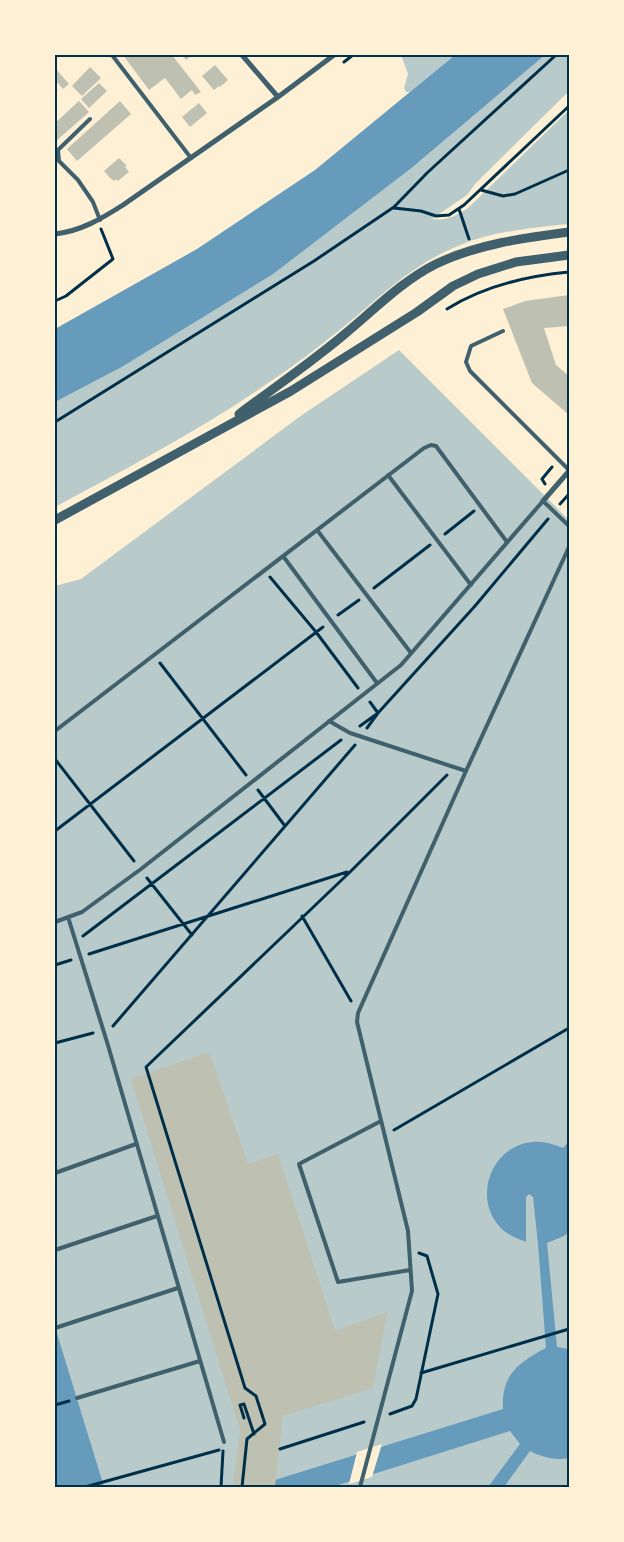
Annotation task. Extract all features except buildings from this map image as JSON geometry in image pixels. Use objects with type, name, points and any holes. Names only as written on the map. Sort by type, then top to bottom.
[{"type":"street","points":[[242,55],[278,97]]},
{"type":"street","points":[[55,234],[76,230],[100,220],[278,97],[334,55]]},
{"type":"street","points":[[215,432],[338,340],[404,284],[435,265],[472,250],[507,241],[569,232]]},
{"type":"street","points":[[55,520],[292,391],[417,312],[452,286],[478,274],[516,262],[569,255]]},
{"type":"street","points":[[543,501],[569,470]]},
{"type":"lane","points":[[112,55],[191,158]]},
{"type":"lane","points":[[90,118],[58,150],[57,154],[59,161],[78,180],[88,194],[100,220]]},
{"type":"lane","points":[[503,331],[471,346],[466,362],[470,371],[569,470]]},
{"type":"lane","points":[[55,731],[388,475],[424,448],[431,445],[436,446],[507,542]]},
{"type":"lane","points":[[388,475],[471,585]]},
{"type":"lane","points":[[55,922],[82,912],[141,869],[401,665],[543,501],[569,526]]},
{"type":"lane","points":[[317,530],[411,653]]},
{"type":"lane","points":[[360,1487],[412,1291],[408,1231],[357,1022],[358,1013],[569,547]]},
{"type":"lane","points":[[283,556],[377,684]]},
{"type":"lane","points":[[329,721],[350,733],[466,771]]},
{"type":"lane","points":[[68,918],[103,1030],[224,1442]]},
{"type":"lane","points":[[381,1121],[299,1164],[338,1282],[410,1270]]},
{"type":"lane","points":[[55,1173],[136,1144]]},
{"type":"lane","points":[[55,1250],[158,1216]]},
{"type":"lane","points":[[56,1328],[178,1288]]},
{"type":"lane","points":[[77,1398],[200,1360]]},
{"type":"path","points":[[55,422],[306,266],[394,207],[426,173],[556,55]]},
{"type":"path","points":[[394,207],[436,216],[449,215],[480,190],[569,106]]},
{"type":"path","points":[[480,190],[503,196],[515,194],[569,170]]},
{"type":"path","points":[[459,208],[472,250]]},
{"type":"path","points":[[55,301],[66,296],[113,259],[101,232],[100,220]]},
{"type":"path","points":[[442,312],[469,296],[505,283],[569,272]]},
{"type":"path","points":[[55,831],[203,720],[481,506]]},
{"type":"path","points":[[55,1043],[114,1026],[361,737],[378,713],[475,606],[545,525],[554,511]]},
{"type":"path","points":[[264,570],[316,632],[378,713]]},
{"type":"path","points":[[154,655],[285,826]]},
{"type":"path","points":[[75,942],[263,798],[378,713]]},
{"type":"path","points":[[55,758],[192,935]]},
{"type":"path","points":[[242,1487],[247,1440],[265,1424],[256,1396],[245,1388],[146,1066],[350,872],[454,768]]},
{"type":"path","points":[[55,965],[350,872]]},
{"type":"path","points":[[302,916],[358,1013]]},
{"type":"path","points":[[385,1136],[569,1028]]},
{"type":"path","points":[[390,1414],[412,1406],[416,1399],[438,1294],[427,1256],[409,1250]]},
{"type":"path","points":[[421,1373],[569,1329]]},
{"type":"path","points":[[244,1418],[240,1405],[244,1404],[254,1434]]},
{"type":"path","points":[[280,1449],[364,1422]]},
{"type":"path","points":[[85,1487],[223,1449],[221,1487]]},
{"type":"shaded area","points":[[401,55],[455,55],[410,92],[406,92],[404,88],[408,74]]},
{"type":"shaded area","points":[[545,55],[569,55],[569,91],[476,183],[467,195],[432,219],[451,217],[468,208],[569,110],[569,224],[484,237],[439,255],[406,275],[348,324],[277,377],[209,422],[55,507],[55,402],[120,368],[414,166]]},
{"type":"shaded area","points":[[399,350],[569,520],[569,1487],[55,1487],[55,586],[81,579],[302,415]]},
{"type":"water","points":[[455,55],[545,55],[414,166],[273,274],[120,368],[55,402],[55,329],[197,249],[315,170]]},
{"type":"water","points":[[569,1141],[569,1232],[547,1243],[557,1347],[569,1349],[569,1458],[549,1458],[530,1451],[504,1487],[488,1487],[520,1444],[510,1431],[332,1487],[252,1487],[503,1409],[503,1397],[509,1378],[520,1364],[546,1348],[533,1197],[529,1194],[526,1197],[526,1242],[515,1238],[500,1227],[492,1215],[487,1188],[497,1162],[507,1152],[519,1145],[540,1142],[563,1148]]},
{"type":"water","points":[[55,1327],[104,1487],[55,1487]]},
{"type":"pier","points":[[382,1444],[372,1477],[349,1484],[357,1452]]}]
